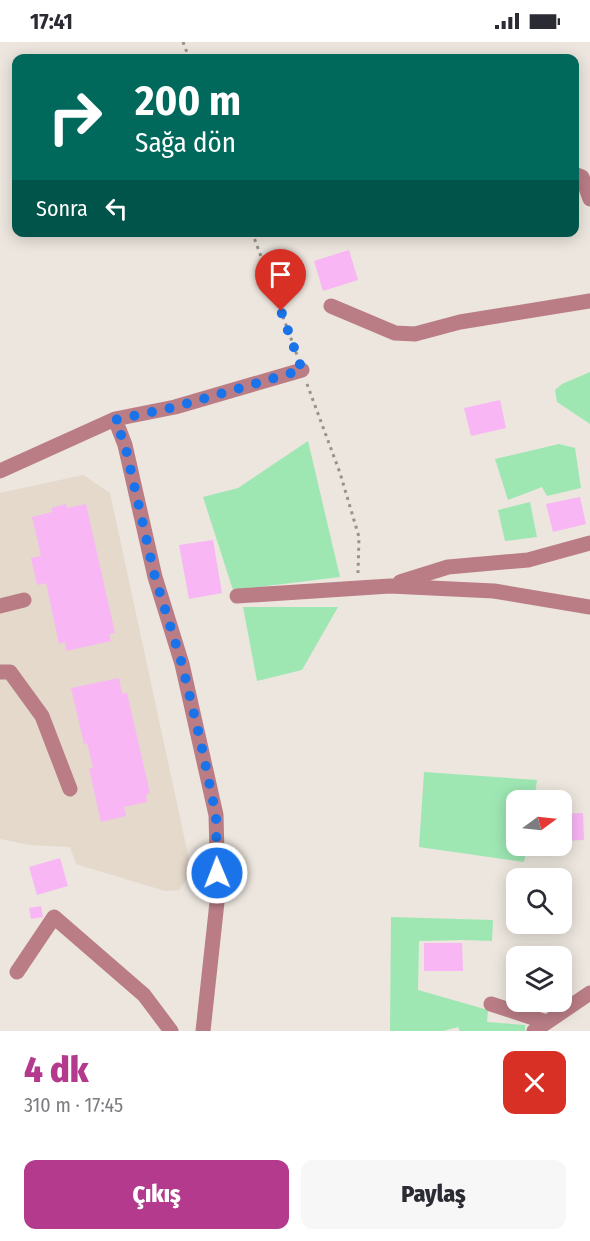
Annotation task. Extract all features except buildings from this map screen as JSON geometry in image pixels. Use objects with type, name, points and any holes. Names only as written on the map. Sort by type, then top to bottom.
[{"type":"street","points":[[579,176],[582,177],[590,199]]},
{"type":"street","points":[[331,306],[395,333],[415,334],[460,322],[590,301]]},
{"type":"street","points":[[0,471],[115,420],[175,407],[302,370]]},
{"type":"street","points":[[115,420],[125,445],[155,577],[182,664],[216,815],[218,893],[203,1031]]},
{"type":"street","points":[[390,586],[448,567],[528,560],[590,543]]},
{"type":"street","points":[[237,596],[390,586],[494,591],[590,607]]},
{"type":"street","points":[[0,606],[24,600]]},
{"type":"street","points":[[0,672],[10,672],[42,716],[70,789]]},
{"type":"street","points":[[17,972],[54,917],[144,995],[171,1031]]},
{"type":"street","points":[[491,1004],[540,1027],[590,993]]},
{"type":"path","points":[[254,237],[340,473],[358,537],[358,587]]},
{"type":"shaded area","points":[[83,475],[110,493],[190,864],[190,874],[179,890],[165,891],[76,864],[70,847],[30,845],[0,839],[0,493]]},
{"type":"green space","points":[[590,372],[590,424],[557,402],[555,390],[562,384]]},
{"type":"green space","points":[[308,441],[340,577],[233,590],[203,497],[238,488]]},
{"type":"green space","points":[[559,444],[575,448],[581,488],[547,496],[542,487],[508,500],[495,459]]},
{"type":"green space","points":[[530,502],[537,537],[505,541],[498,510]]},
{"type":"green space","points":[[243,607],[338,607],[302,670],[257,681]]},
{"type":"green space","points":[[424,772],[537,780],[536,790],[506,790],[506,856],[525,856],[524,862],[419,847]]},
{"type":"green space","points":[[391,917],[493,920],[492,941],[419,941],[418,990],[488,1010],[487,1022],[525,1025],[525,1031],[460,1031],[458,1027],[443,1031],[390,1031]]},
{"type":"route","points":[[217,873],[216,815],[200,739],[182,664],[155,577],[125,445],[115,420],[175,407],[302,370],[281,311]]}]
